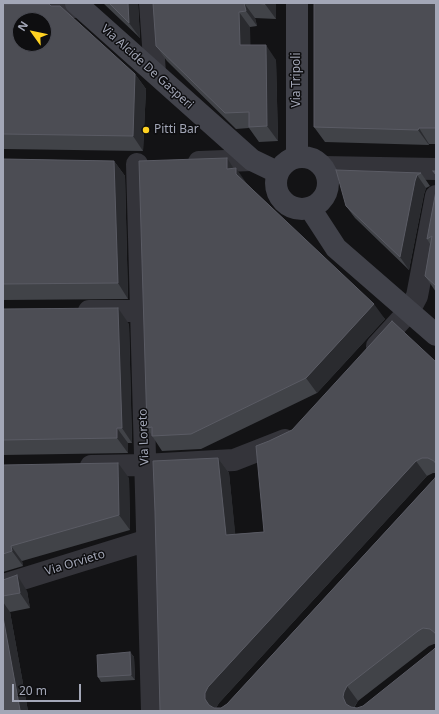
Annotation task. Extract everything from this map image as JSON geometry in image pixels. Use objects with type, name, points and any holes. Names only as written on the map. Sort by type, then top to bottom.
[{"type":"main road","name":"Via Tripoli","points":[[297,3],[297,156]]},
{"type":"main road","name":"Via Alcide De Gasperi","points":[[78,5],[252,160],[277,172]]},
{"type":"main road","points":[[297,156],[312,158],[323,167],[328,182],[323,198],[310,208],[295,209],[282,201],[275,188],[277,172],[285,162],[297,156]]},
{"type":"main road","points":[[310,208],[336,248],[436,335]]},
{"type":"street","points":[[150,3],[155,73]]},
{"type":"street","points":[[3,6],[78,5]]},
{"type":"street","points":[[183,162],[252,160]]},
{"type":"street","name":"Via Loreto","points":[[152,711],[140,311],[129,164],[160,163]]},
{"type":"street","points":[[323,167],[436,170]]},
{"type":"street","points":[[362,363],[409,311],[417,296],[436,196]]},
{"type":"street","points":[[72,311],[140,311]]},
{"type":"street","points":[[74,467],[234,460],[293,437],[303,426]]},
{"type":"street","name":"Via Orvieto","points":[[3,585],[148,540]]},
{"type":"building","points":[[109,3],[128,3],[129,23]]},
{"type":"building","points":[[153,3],[244,3],[246,11],[239,12],[240,45],[266,45],[267,126],[249,127],[249,112],[225,113],[156,46]]},
{"type":"building","points":[[314,3],[436,3],[436,128],[419,128],[418,130],[314,127]]},
{"type":"building","points":[[3,4],[49,4],[51,6],[60,6],[135,74],[133,136],[3,134]]},
{"type":"building","points":[[227,158],[227,169],[236,168],[236,174],[374,304],[306,378],[191,434],[152,436],[152,427],[147,428],[139,161]]},
{"type":"building","points":[[3,159],[114,161],[118,283],[3,284]]},
{"type":"building","points":[[336,170],[421,173],[417,175],[415,181],[400,257],[346,206]]},
{"type":"building","points":[[436,191],[436,286],[425,276],[432,236],[427,239]]},
{"type":"building","points":[[118,308],[122,428],[117,428],[117,438],[3,440],[3,309]]},
{"type":"building","points":[[392,321],[436,362],[436,464],[428,458],[422,458],[416,461],[208,687],[205,693],[205,699],[209,705],[214,708],[221,708],[227,704],[435,478],[436,475],[436,635],[430,629],[423,628],[418,631],[347,686],[343,697],[346,704],[351,707],[357,708],[363,706],[436,647],[436,711],[160,711],[153,461],[218,458],[226,535],[264,532],[256,446],[292,430]]},
{"type":"building","points":[[118,463],[119,515],[11,546],[12,551],[3,554],[3,465]]},
{"type":"building","points":[[17,575],[20,593],[3,596],[3,580]]},
{"type":"building","points":[[3,617],[20,710],[16,711],[3,711]]},
{"type":"building","points":[[130,652],[131,675],[98,677],[97,655]]},
{"type":"place","name":"Pitti Bar","points":[[146,130]]}]
